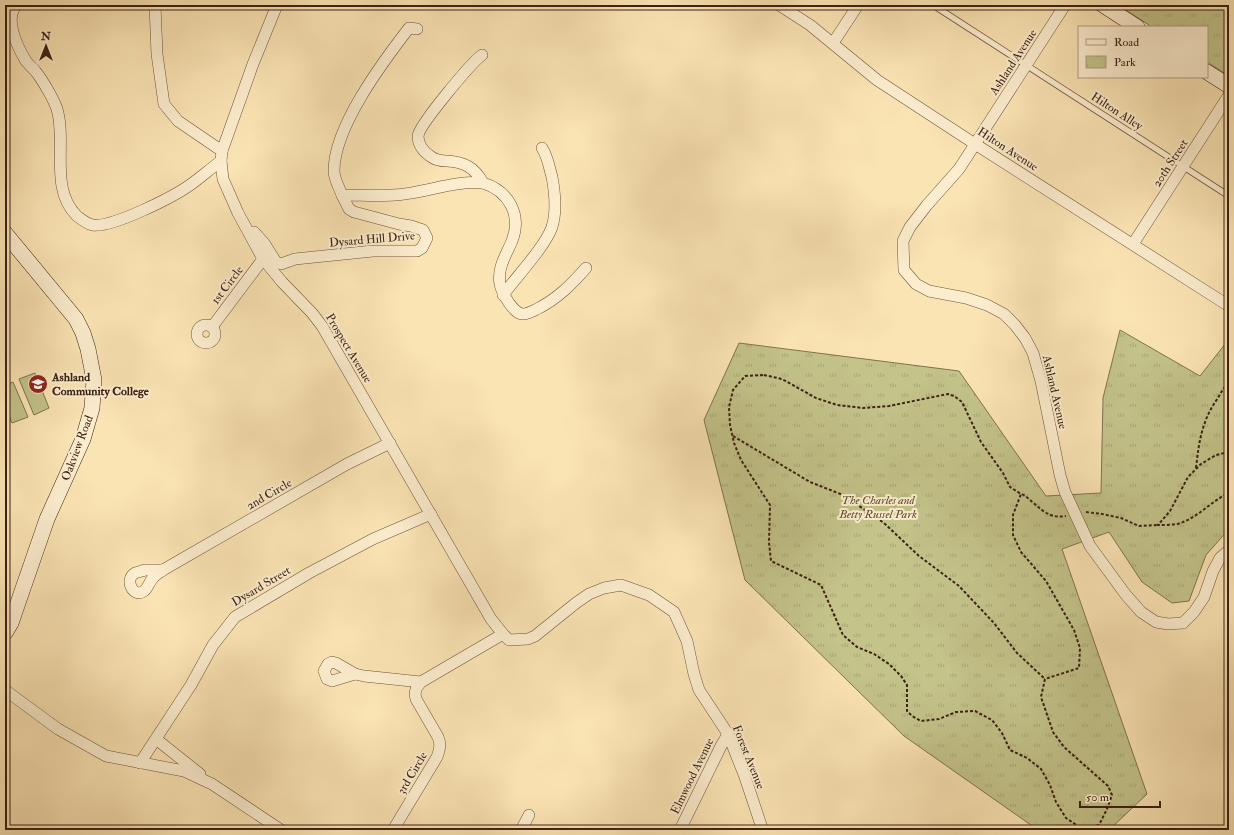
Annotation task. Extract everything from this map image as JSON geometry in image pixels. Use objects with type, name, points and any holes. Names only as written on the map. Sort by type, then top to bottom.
[{"type":"street","points":[[18,5],[15,7],[11,16],[13,33],[21,52],[36,72],[56,107],[60,124],[61,187],[64,197],[71,210],[81,219],[93,225],[128,217],[189,185],[221,156],[178,121],[164,104],[157,54],[155,5]]},
{"type":"street","name":"Prospect Avenue","points":[[277,5],[253,64],[221,156],[223,179],[238,213],[263,259],[322,326],[491,619],[503,634]]},
{"type":"street","name":"Hilton Avenue","points":[[779,5],[810,25],[877,80],[1229,306]]},
{"type":"street","points":[[833,43],[858,5]]},
{"type":"street","name":"Ashland Avenue","points":[[1065,5],[959,169],[927,205],[910,227],[903,241],[904,270],[916,284],[929,291],[966,298],[987,305],[1004,314],[1025,338],[1033,352],[1042,381],[1060,475],[1072,506],[1090,546],[1126,596],[1142,612],[1156,622],[1168,624],[1183,623],[1194,612],[1204,597],[1213,571],[1220,558],[1229,550]]},
{"type":"street","points":[[1103,5],[1135,26]]},
{"type":"street","name":"Dysard Hill Drive","points":[[238,213],[264,243],[276,262],[281,264],[295,259],[373,251],[417,251],[422,248],[427,238],[423,230],[354,212],[349,209],[335,177],[334,171],[337,146],[366,89],[408,28],[417,29]]},
{"type":"street","points":[[482,55],[476,59],[429,117],[418,136],[420,146],[431,158],[470,166],[478,174],[483,183]]},
{"type":"street","points":[[1208,73],[1229,86]]},
{"type":"street","name":"20th Street","points":[[1133,244],[1229,95]]},
{"type":"street","points":[[503,294],[546,240],[552,225],[555,201],[554,190],[547,156],[542,148]]},
{"type":"street","points":[[342,194],[378,196],[404,194],[475,182],[483,183],[497,189],[510,202],[513,210],[515,226],[512,240],[504,258],[500,273],[500,284],[503,294],[512,306],[522,314],[528,313],[550,302],[568,288],[586,268]]},
{"type":"street","name":"Oakview Road","points":[[5,233],[76,319],[83,333],[88,349],[94,380],[92,408],[83,439],[47,519],[11,623],[5,633]]},
{"type":"street","name":"1st Circle","points":[[212,327],[263,259]]},
{"type":"street","name":"2nd Circle","points":[[163,570],[347,464],[390,444]]},
{"type":"street","name":"Dysard Street","points":[[140,763],[191,685],[213,645],[235,617],[309,573],[373,538],[431,514]]},
{"type":"street","name":"Forest Avenue","points":[[503,634],[509,640],[528,639],[535,636],[576,603],[589,594],[604,588],[621,586],[649,595],[674,612],[687,641],[699,690],[728,734],[745,777],[760,824],[764,830]]},
{"type":"street","points":[[354,674],[421,682],[503,634]]},
{"type":"street","name":"3rd Circle","points":[[392,830],[440,750],[438,737],[416,699],[416,689],[421,682]]},
{"type":"street","points":[[5,690],[58,729],[106,756],[184,771],[212,784]]},
{"type":"street","name":"Elmwood Avenue","points":[[680,830],[728,734]]},
{"type":"street","points":[[156,739],[212,784],[281,830]]},
{"type":"street","points":[[521,830],[529,815]]},
{"type":"lane","name":"Hilton Alley","points":[[933,5],[1229,196]]},
{"type":"path","points":[[764,375],[782,379],[816,398],[837,405],[863,408],[889,406],[941,394],[954,396],[962,402],[981,442],[1003,473],[1010,487],[1021,494],[1013,515],[1013,535],[1021,552],[1046,581],[1074,630],[1080,648],[1079,668],[1045,680],[1041,697],[1053,732],[1064,747],[1108,786],[1112,795],[1099,824],[1081,828],[1066,818],[1056,802],[1050,785],[1041,769],[1027,758],[1010,750],[1002,733],[992,720],[975,711],[956,712],[939,719],[921,721],[912,716],[907,711],[907,685],[901,676],[889,664],[874,654],[857,647],[843,635],[821,585],[771,562],[769,543],[770,505],[741,460],[733,436],[729,407],[733,390],[745,376],[764,375]]},
{"type":"path","points":[[1196,469],[1198,444],[1205,419],[1212,406],[1229,383]]},
{"type":"path","points":[[733,436],[810,482],[843,495],[884,523],[919,556],[959,586],[994,623],[1017,653],[1045,680]]},
{"type":"path","points":[[1229,452],[1216,454],[1188,477],[1170,511],[1158,525],[1177,524],[1189,519],[1222,496],[1229,493]]},
{"type":"green space","points":[[1118,5],[1229,5],[1229,76],[1208,63],[1208,26],[1150,26]]},
{"type":"green space","name":"The Charles and Betty Russel Park","points":[[1120,330],[1200,376],[1229,339],[1229,529],[1206,555],[1189,601],[1172,603],[1142,582],[1109,532],[1062,549],[1147,794],[1109,830],[1038,830],[904,736],[745,580],[704,420],[739,343],[959,371],[1046,496],[1101,493],[1103,398]]},
{"type":"green space","points":[[35,373],[49,408],[34,415],[19,379]]},
{"type":"green space","points":[[13,382],[28,417],[12,423],[5,407],[5,385]]},
{"type":"place","name":"Ashland Community College","points":[[38,384]]}]
